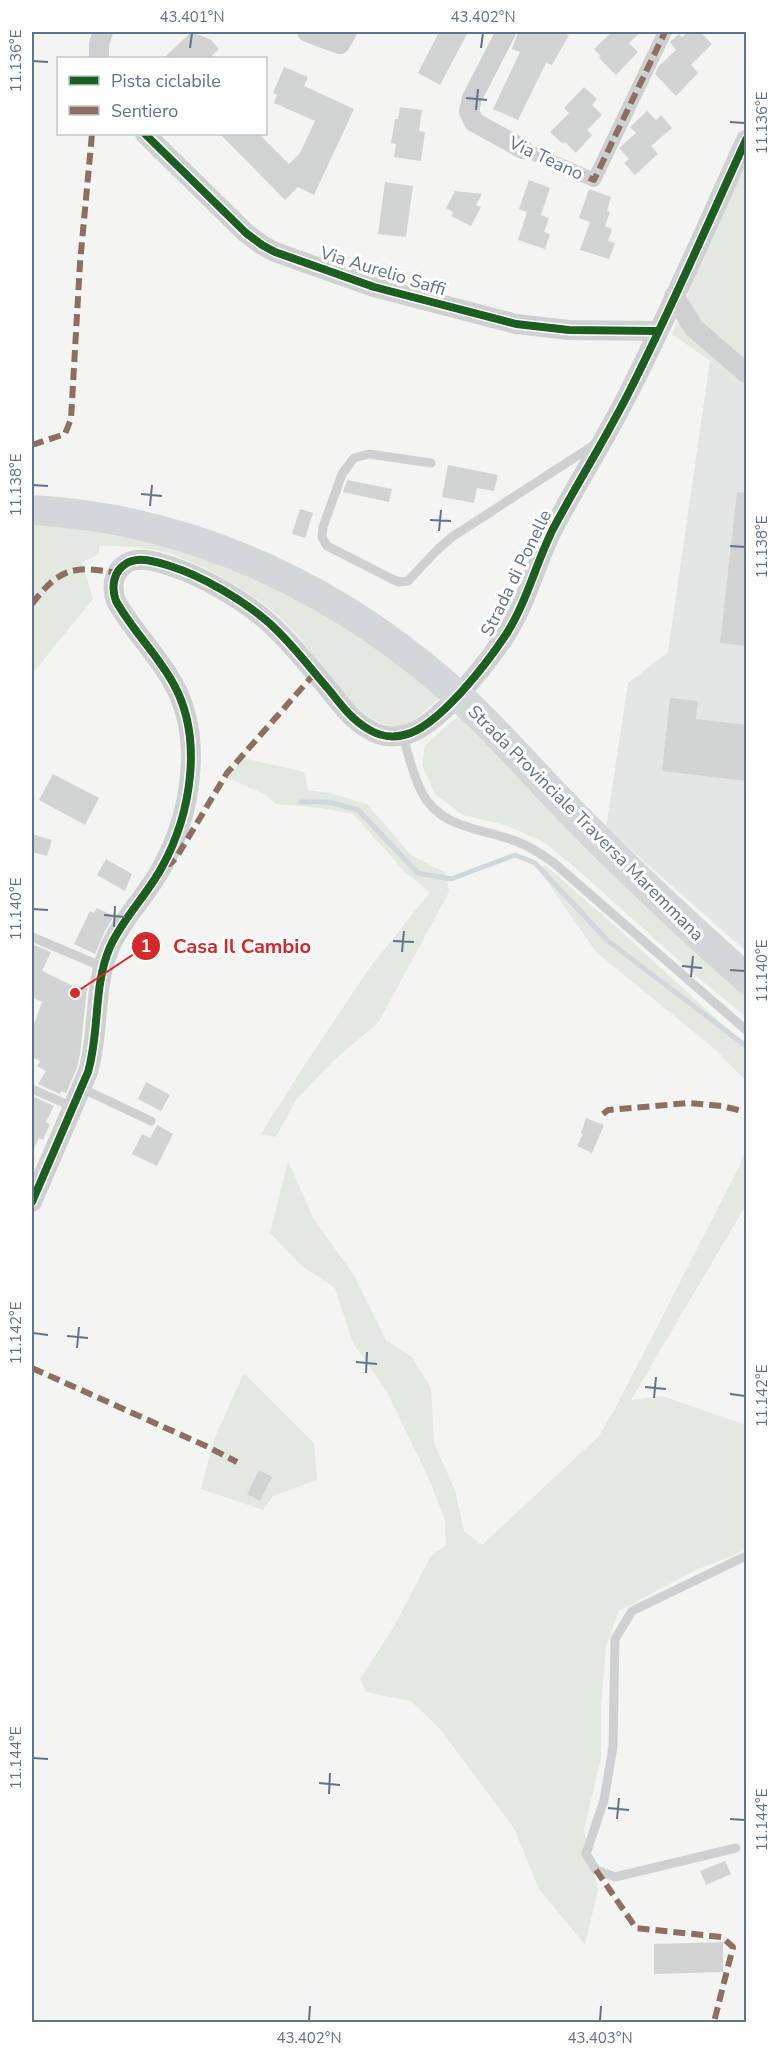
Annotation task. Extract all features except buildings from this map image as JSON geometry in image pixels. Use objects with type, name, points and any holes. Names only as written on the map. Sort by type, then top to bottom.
[{"type":"main road","name":"Strada Provinciale Traversa Maremmana","points":[[32,510],[123,522],[203,542],[264,567],[354,615],[406,653],[467,704],[617,859],[747,978]]},
{"type":"street","points":[[99,57],[99,44],[103,32]]},
{"type":"street","points":[[307,32],[340,44],[347,32]]},
{"type":"street","name":"Via Teano","points":[[506,32],[472,98],[468,109],[469,116],[474,122],[523,149],[594,180],[665,32]]},
{"type":"street","name":"Via Aurelio Saffi","points":[[146,135],[246,233],[275,252],[374,287],[516,324],[569,330],[658,331]]},
{"type":"street","name":"Strada di Ponelle","points":[[403,736],[418,730],[438,714],[471,681],[500,643],[522,604],[553,531],[604,438],[658,331],[747,140]]},
{"type":"street","points":[[674,296],[688,321],[700,335],[747,373]]},
{"type":"street","points":[[32,1202],[81,1088],[92,1056],[103,967],[117,934],[167,857],[186,805],[189,781],[188,730],[180,696],[169,676],[119,608],[113,594],[115,577],[126,564],[145,560],[188,573],[235,598],[278,631],[358,722],[370,731],[381,735],[403,736]]},
{"type":"lane","points":[[431,463],[369,454],[354,458],[342,474],[325,519],[322,533],[324,543],[392,579],[399,582],[408,581],[452,537],[604,438]]},
{"type":"lane","points":[[403,736],[423,794],[438,813],[450,821],[518,842],[555,863],[747,1030]]},
{"type":"lane","points":[[32,937],[103,967]]},
{"type":"lane","points":[[81,1088],[151,1121]]},
{"type":"lane","points":[[32,1089],[73,1107]]},
{"type":"lane","points":[[736,1848],[615,1877],[596,1870],[586,1854],[604,1800],[613,1747],[615,1639],[632,1611],[747,1556]]},
{"type":"shaded area","points":[[746,166],[746,392],[710,361],[672,334],[709,241]]},
{"type":"shaded area","points":[[710,361],[746,392],[746,951],[606,828],[628,683],[668,652]]},
{"type":"shaded area","points":[[32,525],[69,527],[162,545],[224,564],[327,614],[380,650],[440,697],[404,725],[391,726],[375,720],[346,697],[285,622],[244,590],[195,564],[164,552],[100,545],[98,555],[82,562],[93,599],[32,674]]},
{"type":"shaded area","points":[[458,716],[567,828],[669,927],[746,994],[746,1017],[544,842],[505,825],[463,815],[435,794],[422,765],[425,745]]},
{"type":"shaded area","points":[[243,758],[304,772],[308,790],[330,793],[367,804],[411,855],[446,873],[449,892],[378,1023],[333,1061],[296,1100],[276,1137],[261,1134],[368,970],[430,892],[406,873],[353,814],[321,808],[275,804],[266,795],[228,778]]},
{"type":"shaded area","points":[[545,865],[746,1046],[746,1081],[716,1050],[596,952],[538,868]]},
{"type":"shaded area","points":[[746,1147],[746,1205],[631,1400],[662,1396],[746,1425],[746,1550],[694,1571],[619,1611],[606,1646],[601,1706],[601,1757],[584,1830],[598,1890],[585,1945],[539,1889],[514,1828],[440,1729],[411,1701],[366,1692],[360,1679],[395,1625],[430,1557],[446,1545],[445,1520],[429,1479],[386,1390],[353,1343],[335,1288],[302,1266],[270,1233],[288,1161],[313,1218],[353,1274],[386,1340],[412,1357],[431,1388],[434,1443],[455,1490],[464,1531],[482,1545],[599,1436],[740,1165]]},
{"type":"shaded area","points":[[244,1373],[314,1443],[317,1480],[273,1496],[263,1510],[201,1489],[213,1442]]},
{"type":"waterway","points":[[301,802],[329,802],[358,810],[418,873],[451,879],[515,855],[535,863],[608,941],[746,1046]]},
{"type":"marked path","points":[[523,149],[594,180],[665,32]]},
{"type":"marked path","points":[[32,445],[65,434],[71,419],[80,263],[92,135]]},
{"type":"marked path","points":[[32,604],[51,583],[68,572],[89,569],[117,573]]},
{"type":"marked path","points":[[165,864],[170,864],[176,858],[227,773],[315,673]]},
{"type":"marked path","points":[[603,1114],[608,1110],[689,1103],[722,1106],[746,1112]]},
{"type":"marked path","points":[[32,1368],[237,1462]]},
{"type":"marked path","points":[[596,1870],[636,1928],[722,1937],[733,1947],[714,2022]]},
{"type":"cycle path","points":[[146,135],[246,233],[275,252],[374,287],[516,324],[569,330],[658,331]]},
{"type":"cycle path","points":[[32,1202],[88,1072],[101,977],[110,947],[115,936],[156,877],[172,846],[180,824],[190,776],[191,751],[183,705],[167,672],[116,601],[114,580],[119,570],[132,561],[154,561],[195,576],[234,597],[276,630],[347,712],[372,731],[386,736],[399,736],[417,730],[432,720],[475,676],[514,621],[553,529],[643,364],[746,140]]},
{"type":"place","name":"Casa Il Cambio","points":[[75,993]]}]
